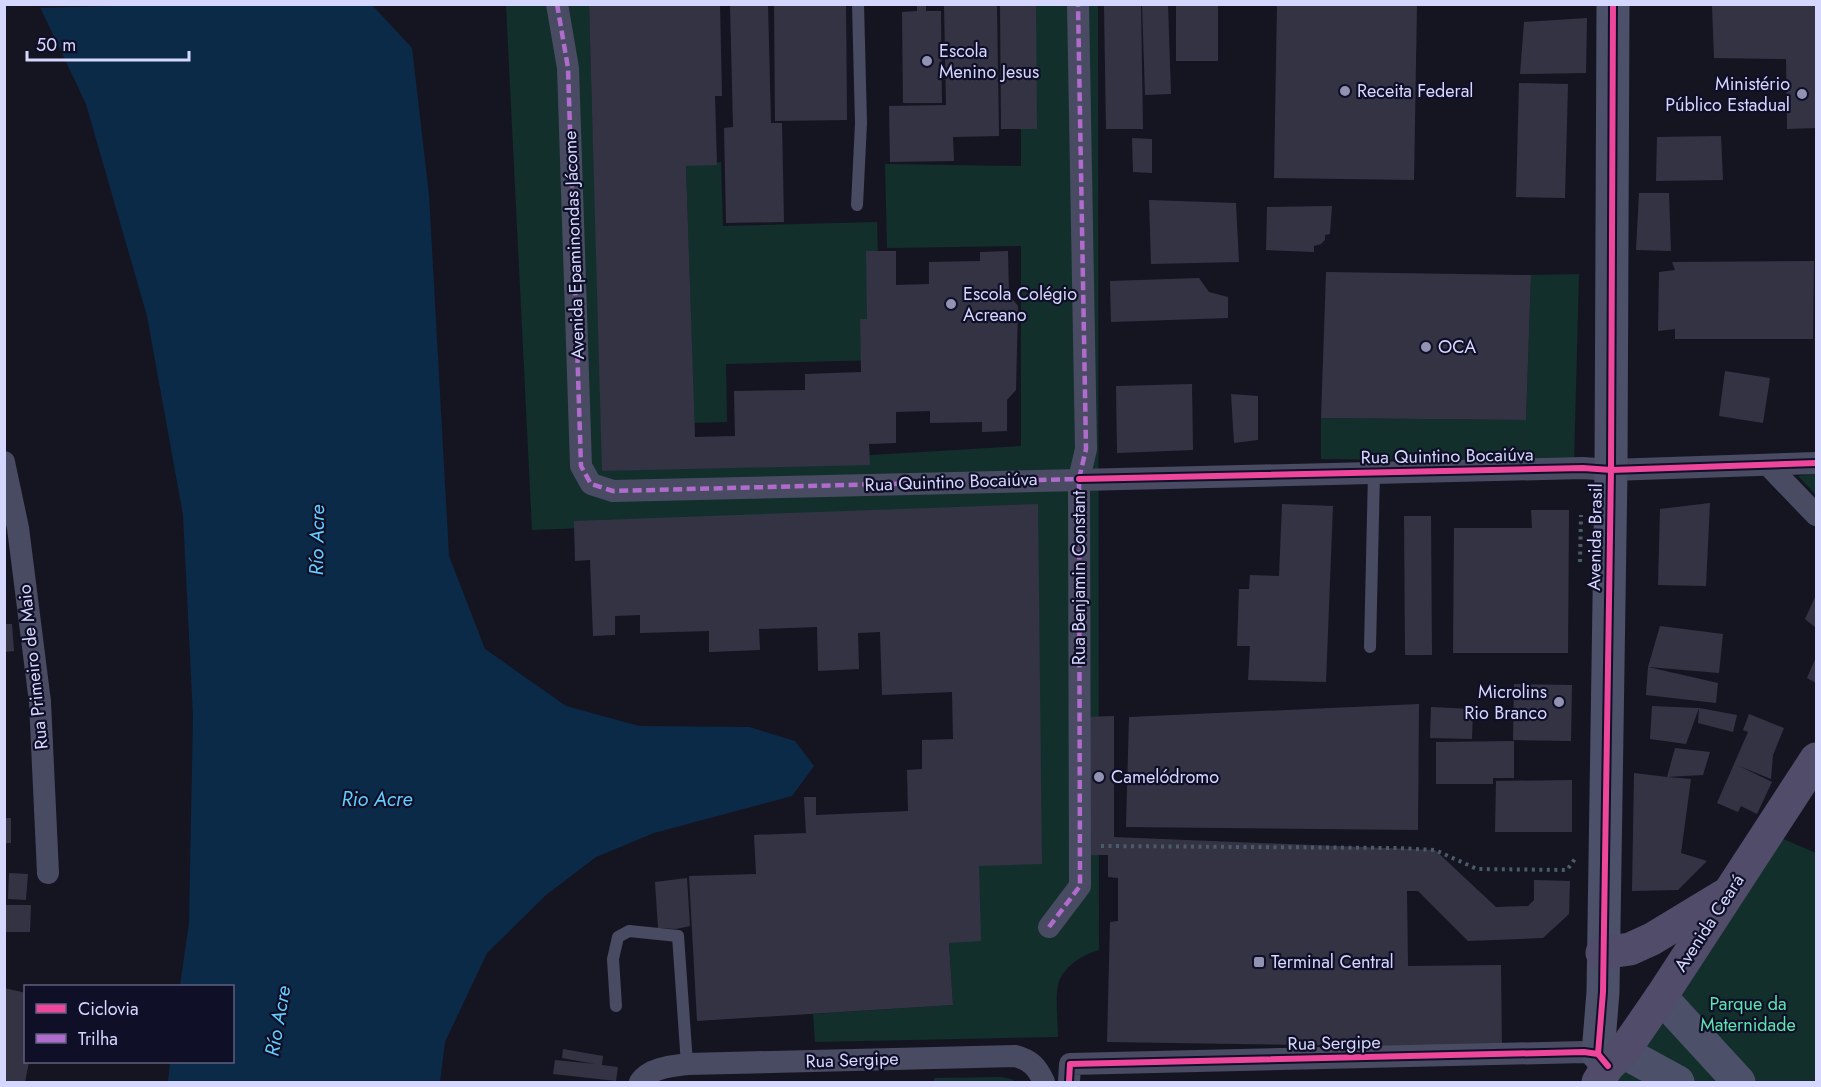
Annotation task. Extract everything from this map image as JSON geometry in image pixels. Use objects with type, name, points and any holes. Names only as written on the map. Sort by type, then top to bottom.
[{"type":"main road","name":"Avenida Ceará","points":[[1605,1057],[1660,997],[1816,759]]},
{"type":"main road","points":[[1602,953],[1630,949],[1652,939],[1730,892]]},
{"type":"street","name":"Avenida Epaminondas Jácome","points":[[557,4],[568,68],[581,466],[591,484]]},
{"type":"street","name":"Rua Benjamin Constant","points":[[1049,927],[1080,885],[1079,479],[1086,449],[1078,4]]},
{"type":"street","name":"Avenida Brasil","points":[[1605,1057],[1602,953],[1611,470],[1612,4]]},
{"type":"street","name":"Rua Primeiro de Maio","points":[[4,462],[18,528],[40,702],[48,873]]},
{"type":"street","name":"Rua Quintino Bocaiúva","points":[[591,484],[613,491],[1583,468],[1611,470],[1816,463]]},
{"type":"street","points":[[1768,465],[1816,515]]},
{"type":"street","points":[[1660,997],[1739,1083]]},
{"type":"street","name":"Rua Sergipe","points":[[1069,1073],[1584,1052],[1605,1057]]},
{"type":"street","name":"Rua Sergipe","points":[[678,1065],[1015,1056],[1026,1059],[1039,1073]]},
{"type":"street","points":[[1605,1057],[1678,1083]]},
{"type":"street","points":[[640,1083],[644,1076],[678,1065]]},
{"type":"lane","points":[[857,205],[861,123],[858,4]]},
{"type":"lane","points":[[1370,646],[1374,473]]},
{"type":"lane","points":[[616,1006],[613,958],[618,937],[629,931],[678,936],[678,1065]]},
{"type":"path","points":[[1580,568],[1581,511]]},
{"type":"path","points":[[1080,846],[1435,850],[1477,869],[1517,871],[1568,870],[1580,853]]},
{"type":"green space","points":[[506,5],[589,5],[603,471],[1021,446],[1021,246],[887,248],[885,164],[1021,166],[1021,5],[1098,5],[1099,950],[1086,955],[1068,967],[1060,979],[1057,997],[1058,1037],[815,1042],[813,1014],[953,1005],[949,943],[979,866],[1025,511],[532,530]]},
{"type":"green space","points":[[721,162],[723,226],[877,222],[881,360],[726,364],[727,422],[694,423],[686,166]]},
{"type":"green space","points":[[1579,274],[1574,462],[1321,459],[1321,418],[1526,420],[1531,275]]},
{"type":"green space","points":[[1816,474],[1816,495],[1798,476]]},
{"type":"green space","name":"Parque da Maternidade","points":[[1781,838],[1816,853],[1816,1082],[1612,1082]]},
{"type":"green space","points":[[1001,1077],[1016,1082],[934,1082],[934,1078]]},
{"type":"water","name":"Rio Acre","points":[[39,5],[372,5],[412,48],[429,195],[449,556],[485,649],[566,706],[639,726],[749,727],[795,741],[814,766],[792,796],[654,833],[596,857],[546,895],[487,953],[445,1042],[440,1082],[168,1082],[170,1063],[234,1063],[234,985],[180,985],[189,923],[193,716],[183,515],[147,316],[86,104]]},
{"type":"pier","points":[[36,4],[148,5],[37,8]]},
{"type":"building","points":[[589,4],[720,4],[722,96],[715,96],[717,165],[686,166],[695,437],[735,436],[734,391],[805,390],[805,374],[861,372],[860,319],[867,319],[866,251],[896,251],[896,285],[929,284],[929,262],[980,261],[980,252],[1008,251],[1009,295],[1018,306],[1016,390],[1007,400],[1007,431],[982,432],[982,422],[930,423],[930,411],[896,412],[896,443],[869,444],[870,465],[602,471]]},
{"type":"building","points":[[730,4],[768,4],[771,123],[782,123],[784,222],[726,223],[724,128],[733,127]]},
{"type":"building","points":[[774,4],[846,4],[847,120],[775,121]]},
{"type":"building","points":[[917,4],[926,4],[926,11],[941,11],[942,103],[903,103],[902,12],[917,11]]},
{"type":"building","points":[[944,4],[997,4],[999,136],[953,137],[954,161],[890,162],[889,106],[946,105]]},
{"type":"building","points":[[1000,4],[1036,4],[1037,129],[1001,129]]},
{"type":"building","points":[[1142,4],[1168,4],[1171,94],[1145,95]]},
{"type":"building","name":"Receita Federal","points":[[1277,4],[1417,4],[1414,180],[1274,178]]},
{"type":"building","points":[[1141,5],[1143,129],[1106,129],[1104,6]]},
{"type":"building","points":[[1176,5],[1218,5],[1218,61],[1176,61]]},
{"type":"building","name":"Ministério Público Estadual","points":[[1816,5],[1816,128],[1787,129],[1786,59],[1714,58],[1712,6]]},
{"type":"building","points":[[1587,18],[1586,73],[1520,74],[1524,22]]},
{"type":"building","points":[[1519,83],[1568,84],[1565,198],[1516,197]]},
{"type":"building","points":[[1721,136],[1723,180],[1656,181],[1657,137]]},
{"type":"building","points":[[1132,138],[1152,139],[1152,173],[1133,172]]},
{"type":"building","points":[[1639,193],[1669,193],[1671,251],[1636,250]]},
{"type":"building","points":[[1149,200],[1236,203],[1239,262],[1151,264]]},
{"type":"building","points":[[1332,206],[1330,234],[1325,235],[1325,240],[1321,244],[1314,246],[1314,252],[1266,250],[1267,207]]},
{"type":"building","points":[[1814,261],[1813,339],[1675,339],[1675,329],[1658,331],[1659,272],[1675,270],[1672,262]]},
{"type":"building","name":"OCA","points":[[1326,272],[1531,275],[1526,420],[1321,418]]},
{"type":"building","points":[[1199,278],[1209,292],[1228,297],[1228,318],[1111,322],[1110,281]]},
{"type":"building","points":[[1725,371],[1770,378],[1763,423],[1719,416]]},
{"type":"building","points":[[1192,384],[1193,450],[1117,453],[1116,386]]},
{"type":"building","points":[[1231,394],[1258,396],[1258,440],[1234,443]]},
{"type":"building","points":[[1710,503],[1706,586],[1658,585],[1660,509]]},
{"type":"building","points":[[1038,504],[1042,864],[979,866],[981,941],[949,943],[953,1005],[697,1021],[689,876],[756,874],[754,835],[806,833],[804,797],[816,797],[816,815],[908,811],[907,770],[922,769],[922,740],[953,739],[952,692],[882,695],[880,632],[858,633],[859,669],[818,671],[817,627],[759,629],[760,650],[709,652],[709,631],[640,633],[640,615],[615,616],[615,635],[593,636],[590,560],[575,561],[574,521]]},
{"type":"building","points":[[1282,504],[1333,506],[1326,682],[1248,680],[1250,646],[1237,646],[1239,589],[1249,589],[1250,575],[1279,576]]},
{"type":"building","points":[[1531,510],[1569,510],[1568,653],[1453,653],[1454,528],[1532,528]]},
{"type":"building","points":[[1404,516],[1431,516],[1432,655],[1405,655]]},
{"type":"building","points":[[1816,595],[1816,628],[1805,619]]},
{"type":"building","points":[[4,624],[12,624],[14,651],[4,652]]},
{"type":"building","points":[[1660,626],[1723,634],[1719,673],[1648,667]]},
{"type":"building","points":[[1816,657],[1816,683],[1807,678]]},
{"type":"building","points":[[1648,667],[1718,683],[1716,703],[1646,695]]},
{"type":"building","points":[[1514,684],[1572,685],[1571,741],[1513,740]]},
{"type":"building","points":[[1419,704],[1418,830],[1126,827],[1129,717]]},
{"type":"building","points":[[1652,706],[1699,708],[1686,744],[1650,739]]},
{"type":"building","points":[[1431,707],[1473,709],[1472,739],[1430,738]]},
{"type":"building","points":[[1699,708],[1737,715],[1733,732],[1698,723]]},
{"type":"building","points":[[1749,714],[1784,728],[1773,755],[1771,779],[1739,766],[1772,782],[1757,814],[1741,806],[1738,812],[1717,803],[1748,732],[1743,730]]},
{"type":"building","name":"Terminal Central","points":[[1114,716],[1114,837],[1435,850],[1496,907],[1528,906],[1534,900],[1534,880],[1570,881],[1569,914],[1543,938],[1468,941],[1418,891],[1407,891],[1408,966],[1501,965],[1502,1048],[1107,1042],[1110,922],[1118,921],[1118,878],[1108,877],[1108,855],[1085,855],[1084,717]]},
{"type":"building","points":[[1514,741],[1514,778],[1493,778],[1493,784],[1436,784],[1436,742]]},
{"type":"building","points":[[1675,748],[1710,752],[1703,775],[1667,777]]},
{"type":"building","points":[[1634,773],[1691,779],[1681,853],[1707,861],[1678,890],[1632,891]]},
{"type":"building","points":[[1572,780],[1572,832],[1495,832],[1496,781]]},
{"type":"building","points":[[4,818],[11,818],[11,843],[4,843]]},
{"type":"building","points":[[9,873],[28,874],[26,900],[8,899]]},
{"type":"building","points":[[687,878],[690,926],[676,929],[658,928],[655,882]]},
{"type":"building","points":[[5,905],[31,905],[30,932],[5,932]]},
{"type":"building","points":[[4,988],[24,993],[24,1063],[29,1063],[25,1082],[4,1081]]},
{"type":"building","points":[[563,1049],[603,1056],[602,1065],[618,1067],[616,1081],[553,1074],[555,1060],[595,1064],[562,1058]]},
{"type":"marked path","points":[[557,4],[568,68],[581,466],[591,484],[613,491],[1079,479]]},
{"type":"marked path","points":[[1049,927],[1080,886],[1079,479],[1086,449],[1078,4]]},
{"type":"cycle path","points":[[1608,1066],[1598,1054],[1603,992],[1611,470],[1613,4]]},
{"type":"cycle path","points":[[1079,479],[1583,468],[1611,470],[1816,463]]},
{"type":"cycle path","points":[[1069,1082],[1070,1064],[1584,1052],[1598,1054]]},
{"type":"place","name":"Escola Menino Jesus","points":[[927,61]]},
{"type":"place","name":"Receita Federal","points":[[1345,91]]},
{"type":"place","name":"Ministério Público Estadual","points":[[1802,94]]},
{"type":"place","name":"Escola Colégio Acreano","points":[[951,304]]},
{"type":"place","name":"OCA","points":[[1426,347]]},
{"type":"place","name":"Microlins Rio Branco","points":[[1559,702]]},
{"type":"place","name":"Camelódromo","points":[[1099,777]]},
{"type":"place","name":"Terminal Central","points":[[1259,962]]},
{"type":"water label","name":"Río Acre","points":[[317,540]]},
{"type":"water label","name":"Río Acre","points":[[278,1021]]}]
